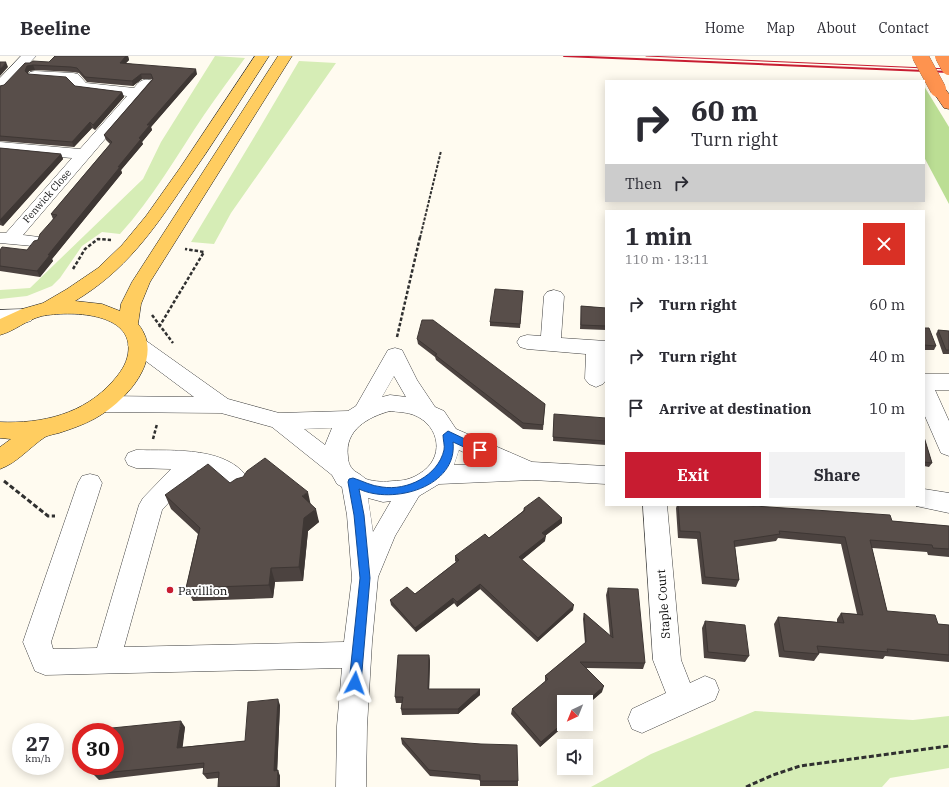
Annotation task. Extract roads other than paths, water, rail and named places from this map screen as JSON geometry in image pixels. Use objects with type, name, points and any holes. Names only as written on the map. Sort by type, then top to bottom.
[{"type":"highway","points":[[920,56],[938,89],[949,105]]},
{"type":"highway","points":[[943,56],[949,67]]},
{"type":"main road","points":[[0,328],[24,316],[47,309],[77,292],[117,261],[153,219],[206,143],[261,58]]},
{"type":"main road","points":[[128,325],[131,304],[141,282],[283,59]]},
{"type":"main road","points":[[0,430],[10,431],[40,429],[74,419],[102,404],[124,382],[132,370],[138,356],[136,336],[128,325],[118,317],[107,312],[94,309],[76,307],[47,309]]},
{"type":"main road","points":[[1,469],[40,429]]},
{"type":"street","points":[[1,85],[29,56]]},
{"type":"street","name":"Fenwick Close","points":[[5,238],[84,154],[141,88],[82,88],[73,77],[35,75]]},
{"type":"street","name":"Fenwick Close","points":[[0,147],[84,154]]},
{"type":"street","name":"Fenwick Close","points":[[5,238],[33,241]]},
{"type":"street","points":[[551,344],[554,296]]},
{"type":"street","points":[[0,317],[24,316]]},
{"type":"street","points":[[526,342],[601,347],[596,379]]},
{"type":"street","points":[[138,345],[221,405]]},
{"type":"street","points":[[351,787],[352,726],[357,655],[365,578],[359,515],[346,475],[335,454],[335,446],[340,432],[357,415],[395,355],[408,383],[427,411]]},
{"type":"street","points":[[925,382],[949,382]]},
{"type":"street","points":[[925,390],[949,447]]},
{"type":"street","points":[[102,404],[221,405],[279,422],[357,415],[380,405],[400,403],[427,411],[440,421],[448,435],[448,456],[440,469],[434,475],[411,488],[393,492],[380,491],[363,487],[279,422]]},
{"type":"street","points":[[448,435],[498,458],[532,471]]},
{"type":"street","points":[[136,459],[194,460],[222,468],[239,483]]},
{"type":"street","points":[[107,660],[151,505],[194,460]]},
{"type":"street","points":[[434,475],[532,471],[605,475]]},
{"type":"street","points":[[90,483],[37,642],[45,662],[357,655]]},
{"type":"street","points":[[365,578],[385,532],[411,488]]},
{"type":"street","points":[[925,499],[949,503]]},
{"type":"street","name":"Staple Court","points":[[642,719],[694,695],[667,660],[656,506]]},
{"type":"tram line","points":[[646,56],[949,69]]},
{"type":"railway","points":[[564,56],[949,72]]},
{"type":"place","name":"Pavillion","points":[[170,590]]}]
